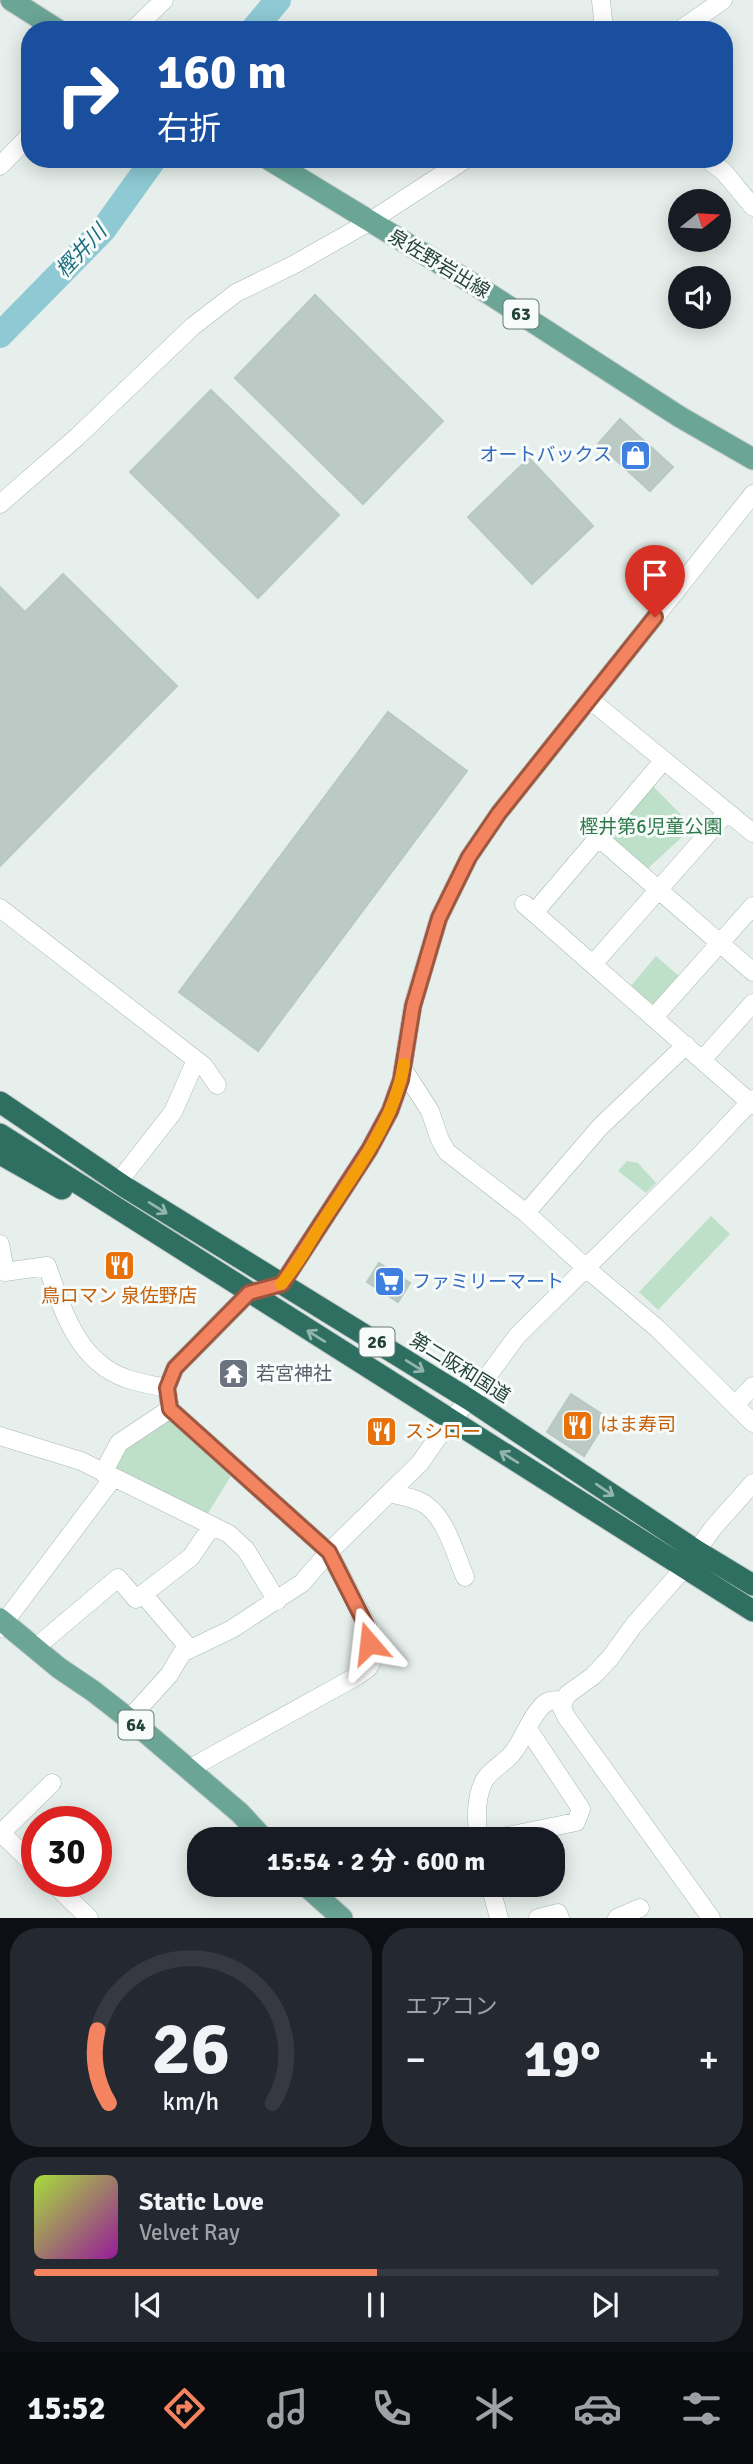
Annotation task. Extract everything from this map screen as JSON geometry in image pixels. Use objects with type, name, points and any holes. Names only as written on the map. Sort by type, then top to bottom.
[{"type":"highway","points":[[0,1084],[103,1156],[122,1184]]},
{"type":"highway","name":"第二阪和国道","points":[[0,1101],[122,1184],[470,1400],[691,1559],[753,1611]]},
{"type":"highway","name":"第二阪和国道","points":[[0,1134],[450,1420],[691,1559],[753,1585]]},
{"type":"highway","points":[[0,1154],[88,1204],[135,1219]]},
{"type":"main road","points":[[11,0],[44,21]]},
{"type":"main road","name":"泉佐野岩出線","points":[[282,168],[480,288],[680,417],[753,458]]},
{"type":"main road","name":"64","points":[[2,1624],[129,1719],[253,1827]]},
{"type":"main road","points":[[318,1897],[342,1918]]},
{"type":"street","points":[[142,21],[164,0]]},
{"type":"street","points":[[601,0],[603,21]]},
{"type":"street","points":[[693,21],[723,0]]},
{"type":"street","points":[[0,166],[21,144]]},
{"type":"street","points":[[0,504],[77,437],[192,327],[236,293],[295,264],[369,222],[452,168]]},
{"type":"street","points":[[719,168],[753,207]]},
{"type":"street","points":[[187,1770],[357,1676],[368,1668],[372,1661],[366,1625],[329,1552],[170,1409],[167,1388],[175,1368],[249,1293],[282,1284],[369,1150],[390,1111],[403,1069],[413,1006],[439,918],[469,857],[499,813],[753,494]]},
{"type":"street","points":[[590,699],[753,833]]},
{"type":"street","points":[[129,1719],[169,1675],[182,1653],[232,1629],[302,1583],[329,1552],[421,1464],[450,1420],[470,1400],[517,1336],[752,1102],[529,909],[598,838],[664,760]]},
{"type":"street","points":[[593,964],[727,812]]},
{"type":"street","points":[[598,838],[753,971]]},
{"type":"street","points":[[654,1017],[753,906]]},
{"type":"street","points":[[0,908],[204,1066],[217,1085]]},
{"type":"street","points":[[702,1060],[753,1003]]},
{"type":"street","points":[[526,1213],[600,1127],[686,1045]]},
{"type":"street","points":[[122,1184],[173,1112],[196,1060]]},
{"type":"street","points":[[403,1069],[430,1111],[447,1152],[526,1213],[658,1329],[753,1423]]},
{"type":"street","points":[[0,1244],[5,1272],[47,1266],[67,1322],[84,1348],[102,1366],[123,1378],[167,1388]]},
{"type":"street","points":[[735,1405],[753,1386]]},
{"type":"street","points":[[2,1624],[108,1476],[119,1443],[170,1409]]},
{"type":"street","points":[[0,1436],[81,1461],[229,1534],[246,1550],[277,1601]]},
{"type":"street","points":[[711,1918],[562,1708],[564,1700],[610,1658],[713,1528],[753,1483]]},
{"type":"street","points":[[390,1493],[424,1503],[434,1512],[447,1533],[465,1577]]},
{"type":"street","points":[[35,1648],[118,1578],[136,1598],[143,1594],[191,1557],[212,1526]]},
{"type":"street","points":[[143,1594],[190,1649]]},
{"type":"street","points":[[477,1827],[476,1816],[484,1782],[510,1756],[545,1703],[564,1700]]},
{"type":"street","points":[[528,1729],[581,1809],[576,1822],[552,1827]]},
{"type":"street","points":[[21,1852],[1,1833],[52,1783]]},
{"type":"street","points":[[67,1897],[89,1918]]},
{"type":"street","points":[[494,1897],[499,1918]]},
{"type":"street","points":[[617,1918],[640,1908]]},
{"type":"street","points":[[538,1918],[558,1913],[560,1918]]},
{"type":"green space","name":"樫井第6児童公園","points":[[650,783],[693,827],[645,871],[604,837]]},
{"type":"green space","points":[[656,956],[681,978],[659,1003],[650,1004],[630,987]]},
{"type":"green space","points":[[627,1161],[638,1163],[656,1183],[646,1193],[618,1171]]},
{"type":"green space","points":[[711,1216],[730,1234],[658,1310],[639,1292]]},
{"type":"green space","points":[[171,1416],[231,1476],[205,1518],[110,1471],[124,1443]]},
{"type":"building","points":[[315,295],[443,421],[363,504],[235,378]]},
{"type":"building","points":[[211,390],[339,515],[258,598],[130,472]]},
{"type":"building","name":"オートバックス","points":[[620,419],[673,467],[650,491],[598,444]]},
{"type":"building","points":[[529,458],[593,526],[532,584],[468,517]]},
{"type":"building","points":[[63,574],[177,686],[0,866],[0,587],[25,612]]},
{"type":"building","points":[[388,712],[467,771],[258,1051],[179,992]]},
{"type":"building","name":"ファミリーマート","points":[[379,1263],[410,1283],[398,1302],[367,1282]]},
{"type":"building","name":"はま寿司","points":[[571,1394],[608,1418],[584,1456],[547,1432]]},
{"type":"waterway","name":"樫井川","points":[[260,21],[278,0]]},
{"type":"waterway","name":"樫井川","points":[[0,335],[103,230],[148,168]]},
{"type":"slow traffic","points":[[281,1284],[369,1150],[390,1111],[404,1064]]},
{"type":"place","name":"オートバックス","points":[[635,455]]},
{"type":"place","name":"鳥ロマン 泉佐野店","points":[[119,1265]]},
{"type":"place","name":"ファミリーマート","points":[[389,1282]]},
{"type":"place","name":"若宮神社","points":[[233,1374]]},
{"type":"place","name":"はま寿司","points":[[577,1425]]},
{"type":"place","name":"スシロー","points":[[382,1432]]},
{"type":"route","points":[[369,1643],[366,1625],[329,1552],[170,1409],[167,1388],[175,1368],[249,1293],[282,1284],[369,1150],[390,1111],[401,1080],[413,1006],[439,918],[469,857],[499,813],[655,617]]}]
